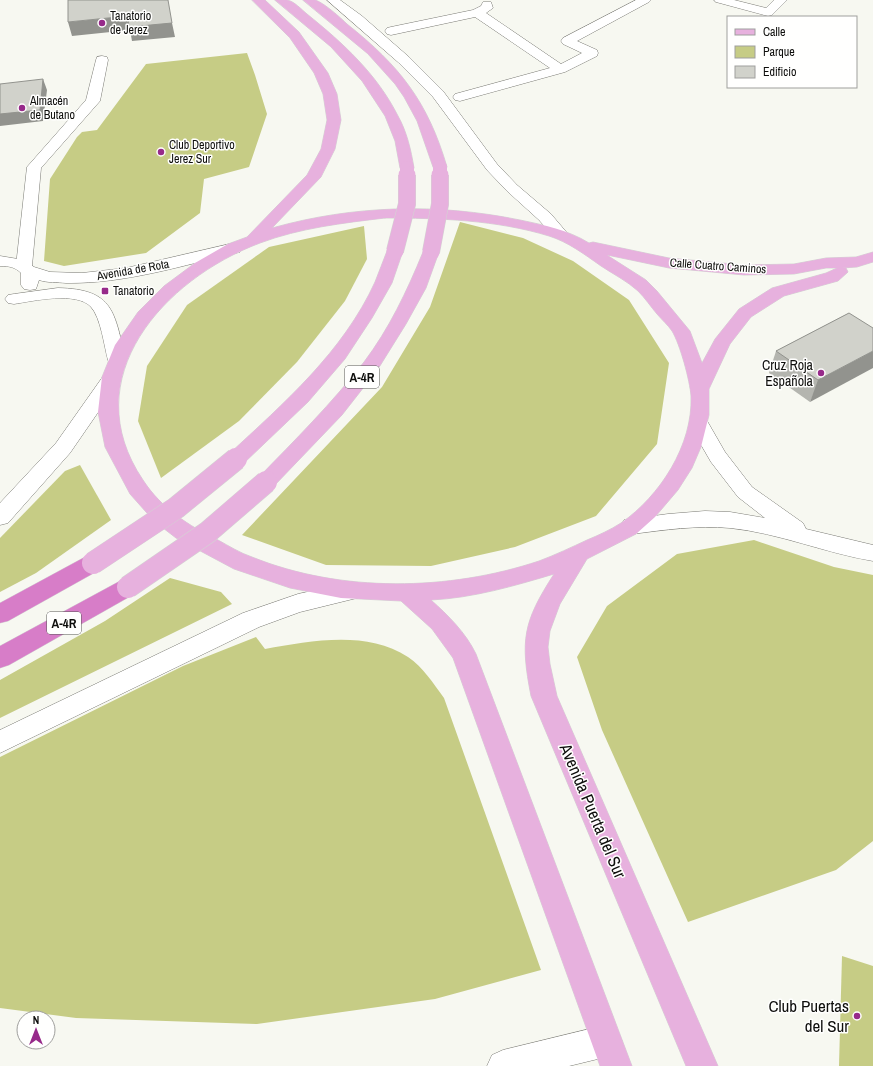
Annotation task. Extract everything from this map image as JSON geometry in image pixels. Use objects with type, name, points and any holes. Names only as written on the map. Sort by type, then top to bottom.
[{"type":"highway","name":"A-4R","points":[[0,614],[93,563]]},
{"type":"highway","name":"A-4R","points":[[0,658],[128,587]]},
{"type":"main road","name":"A-4R","points":[[93,563],[176,508],[236,459],[301,398],[338,355],[363,318],[383,283],[396,251],[407,204],[407,168],[402,139],[393,117],[376,88],[336,43],[281,0]]},
{"type":"main road","name":"A-4R","points":[[128,587],[208,532],[266,482],[335,410],[371,365],[397,324],[417,288],[431,252],[440,204],[440,167],[431,138],[421,114],[403,85],[382,60],[332,17],[309,0]]},
{"type":"main road","points":[[252,241],[313,177],[328,149],[334,120],[330,94],[322,73],[308,55],[268,19],[253,2]]},
{"type":"main road","points":[[384,213],[435,213],[484,218],[560,234],[580,244],[641,285],[682,333],[700,389],[698,424],[686,456],[670,486],[632,526],[578,555],[526,575],[475,587],[407,593],[353,591],[282,578],[220,554],[170,523],[135,485],[116,450],[108,414],[114,369],[128,337],[143,316],[162,296],[189,275],[234,248],[286,229],[335,218],[384,213]]},
{"type":"main road","name":"Calle Cuatro Caminos","points":[[580,244],[669,263],[744,270],[794,269],[826,263],[865,260]]},
{"type":"main road","name":"Calle Cuatro Caminos","points":[[700,389],[721,343],[745,313],[778,292],[832,277],[865,260]]},
{"type":"main road","name":"Avenida Puerta del Sur","points":[[578,555],[544,612],[537,632],[537,666],[544,696],[702,1066]]},
{"type":"main road","points":[[407,593],[440,622],[464,654],[611,1053]]},
{"type":"street","points":[[333,0],[358,19],[438,94],[492,167],[512,188],[545,217],[560,234]]},
{"type":"street","points":[[352,0],[391,31],[460,97],[474,143]]},
{"type":"street","points":[[391,31],[477,12],[487,8],[487,2],[484,0]]},
{"type":"street","points":[[460,97],[560,69],[592,53],[567,42],[645,0]]},
{"type":"street","points":[[720,0],[768,12],[781,0]]},
{"type":"street","points":[[477,12],[560,69]]},
{"type":"street","points":[[7,302],[24,293],[30,286],[32,278],[27,269],[26,248],[34,166],[93,100],[102,60]]},
{"type":"street","points":[[2,261],[26,248]]},
{"type":"street","name":"Avenida de Rota","points":[[2,261],[15,262],[27,269],[48,277],[82,278],[139,270],[234,248]]},
{"type":"street","name":"Avenida de Rota","points":[[7,302],[59,293],[81,295],[97,303],[104,316],[114,369]]},
{"type":"street","points":[[0,517],[63,448],[114,369]]},
{"type":"street","points":[[698,424],[718,457],[745,492],[804,536]]},
{"type":"street","points":[[632,526],[692,519],[730,520],[767,527],[837,546],[873,553]]},
{"type":"street","points":[[0,742],[252,620],[298,603],[353,591]]},
{"type":"street","points":[[503,1066],[611,1053]]},
{"type":"green space","name":"Club Deportivo Jerez Sur","points":[[247,53],[267,114],[249,167],[204,179],[200,213],[146,253],[64,266],[44,261],[50,179],[77,137],[82,132],[97,130],[146,64]]},
{"type":"green space","points":[[460,222],[523,238],[573,261],[629,300],[669,363],[657,444],[596,516],[515,547],[431,566],[326,565],[242,535],[382,387],[430,307]]},
{"type":"green space","points":[[364,226],[367,259],[345,301],[297,362],[239,421],[161,478],[138,421],[147,366],[187,305],[269,247]]},
{"type":"green space","points":[[80,465],[111,520],[36,573],[0,592],[0,538],[65,471]]},
{"type":"green space","points":[[754,540],[834,567],[873,575],[873,841],[836,870],[688,922],[602,730],[577,657],[607,606],[677,554]]},
{"type":"green space","points":[[170,578],[221,592],[232,604],[0,718],[0,680],[105,621]]},
{"type":"green space","points":[[256,637],[265,649],[319,641],[356,640],[374,643],[392,649],[413,661],[423,670],[444,698],[541,970],[435,999],[257,1024],[76,1018],[56,1015],[56,1010],[16,1010],[0,1008],[0,757],[183,666]]},
{"type":"green space","name":"Club Puertas del Sur","points":[[842,956],[873,966],[873,1066],[839,1066]]},
{"type":"building","points":[[68,0],[168,0],[172,23],[129,27],[128,16],[68,22]]},
{"type":"building","points":[[43,79],[40,110],[0,114],[0,84]]},
{"type":"building","points":[[849,313],[873,328],[873,351],[818,380],[776,351]]},
{"type":"place","name":"Tanatorio de Jerez","points":[[102,23]]},
{"type":"place","name":"Almacén de Butano","points":[[22,108]]},
{"type":"place","name":"Club Deportivo Jerez Sur","points":[[161,152]]},
{"type":"place","name":"Tanatorio","points":[[105,291]]},
{"type":"place","name":"Cruz Roja Española","points":[[821,373]]},
{"type":"place","name":"Club Puertas del Sur","points":[[857,1016]]}]
